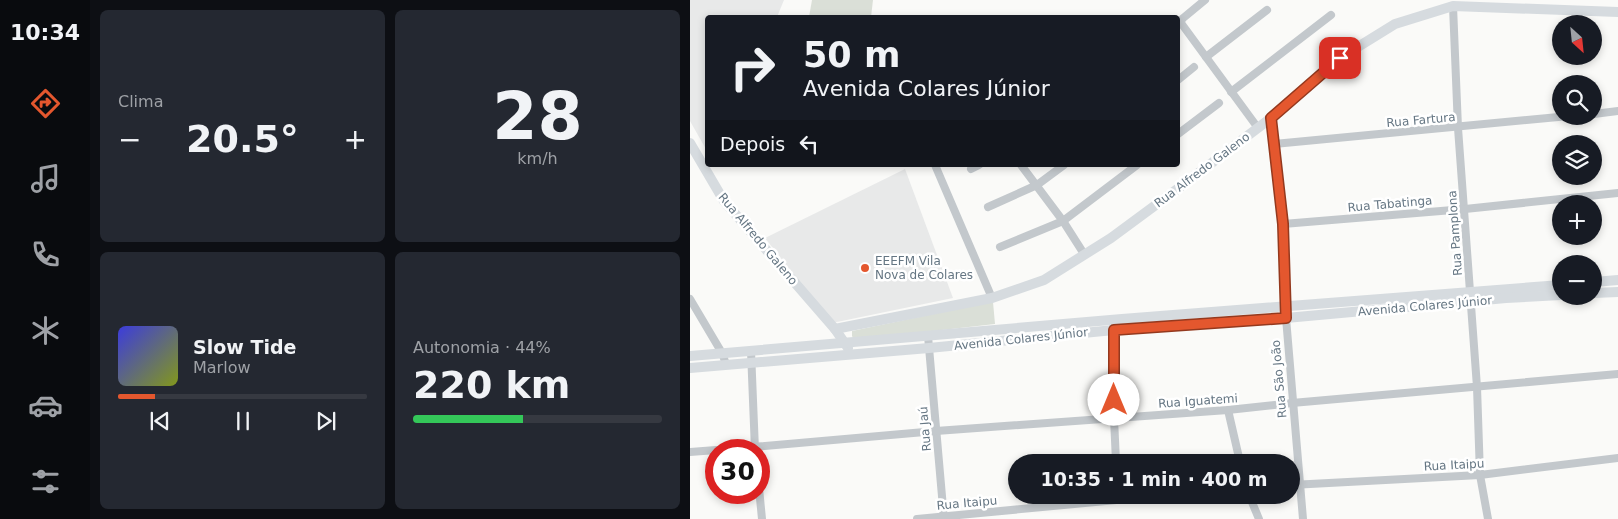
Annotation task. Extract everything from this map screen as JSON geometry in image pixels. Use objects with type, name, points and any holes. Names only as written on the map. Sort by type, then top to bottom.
[{"type":"street","points":[[1205,0],[1182,19],[1181,23],[1258,128]]},
{"type":"street","name":"Rua Alfredo Galeno","points":[[835,329],[992,298],[1044,280],[1176,190],[1271,118],[1340,58],[1395,24],[1452,6],[1618,12]]},
{"type":"street","name":"Rua Pamplona","points":[[1452,6],[1458,128],[1477,387],[1480,475],[1488,519]]},
{"type":"street","points":[[1206,57],[1267,10]]},
{"type":"street","points":[[1231,92],[1331,15]]},
{"type":"street","points":[[1180,78],[1194,68]]},
{"type":"street","points":[[1180,132],[1219,103]]},
{"type":"street","points":[[1602,113],[1618,111]]},
{"type":"street","name":"Rua São João","points":[[1271,118],[1283,224],[1295,454]]},
{"type":"street","name":"Rua Fartura","points":[[1274,144],[1552,118]]},
{"type":"street","name":"Rua Alfredo Galeno","points":[[690,143],[724,201],[835,329],[851,354]]},
{"type":"street","points":[[936,167],[992,298]]},
{"type":"street","points":[[971,169],[975,167]]},
{"type":"street","points":[[1023,167],[1063,221],[1084,254]]},
{"type":"street","points":[[988,207],[1037,186],[1061,167]]},
{"type":"street","points":[[1000,246],[1063,221],[1134,167]]},
{"type":"street","name":"Rua Tabatinga","points":[[1283,224],[1465,209],[1618,193]]},
{"type":"street","points":[[1602,281],[1618,280]]},
{"type":"street","name":"Avenida Colares Júnior","points":[[690,368],[726,364],[751,357],[845,343],[1286,313],[1471,297],[1552,286]]},
{"type":"street","points":[[1602,293],[1618,292]]},
{"type":"street","name":"Avenida Colares Júnior","points":[[1471,297],[1552,295]]},
{"type":"street","points":[[690,298],[726,364]]},
{"type":"street","points":[[1113,325],[1116,454]]},
{"type":"street","name":"Avenida Colares Júnior","points":[[690,356],[722,354],[751,357],[851,354],[929,348],[1113,325]]},
{"type":"street","name":"Rua Jaú","points":[[928,336],[944,518]]},
{"type":"street","points":[[751,357],[755,439]]},
{"type":"street","name":"Rua Iguatemi","points":[[770,448],[936,431],[1228,410],[1292,402],[1618,374]]},
{"type":"street","points":[[1228,410],[1238,454]]},
{"type":"street","name":"Rua Iguatemi","points":[[690,452],[705,451]]},
{"type":"street","name":"Rua Itaipu","points":[[1300,484],[1480,475],[1618,458]]},
{"type":"street","points":[[761,504],[762,519]]},
{"type":"street","name":"Rua Itaipu","points":[[917,519],[944,518],[1066,504]]},
{"type":"street","points":[[1253,504],[1259,519]]},
{"type":"street","name":"Rua São João","points":[[1300,504],[1303,519]]},
{"type":"shaded area","points":[[690,0],[784,0],[778,15],[705,15],[705,147],[690,121]]},
{"type":"shaded area","points":[[812,0],[873,0],[871,15],[809,15]]},
{"type":"shaded area","name":"EEEFM Vila Nova de Colares","points":[[905,169],[953,298],[832,323],[765,238]]},
{"type":"shaded area","points":[[993,302],[995,324],[854,340],[852,336],[852,331]]},
{"type":"place","name":"EEEFM Vila Nova de Colares","points":[[865,268]]},
{"type":"route","points":[[1114,400],[1114,330],[1286,318],[1283,224],[1271,118],[1340,58]]}]
